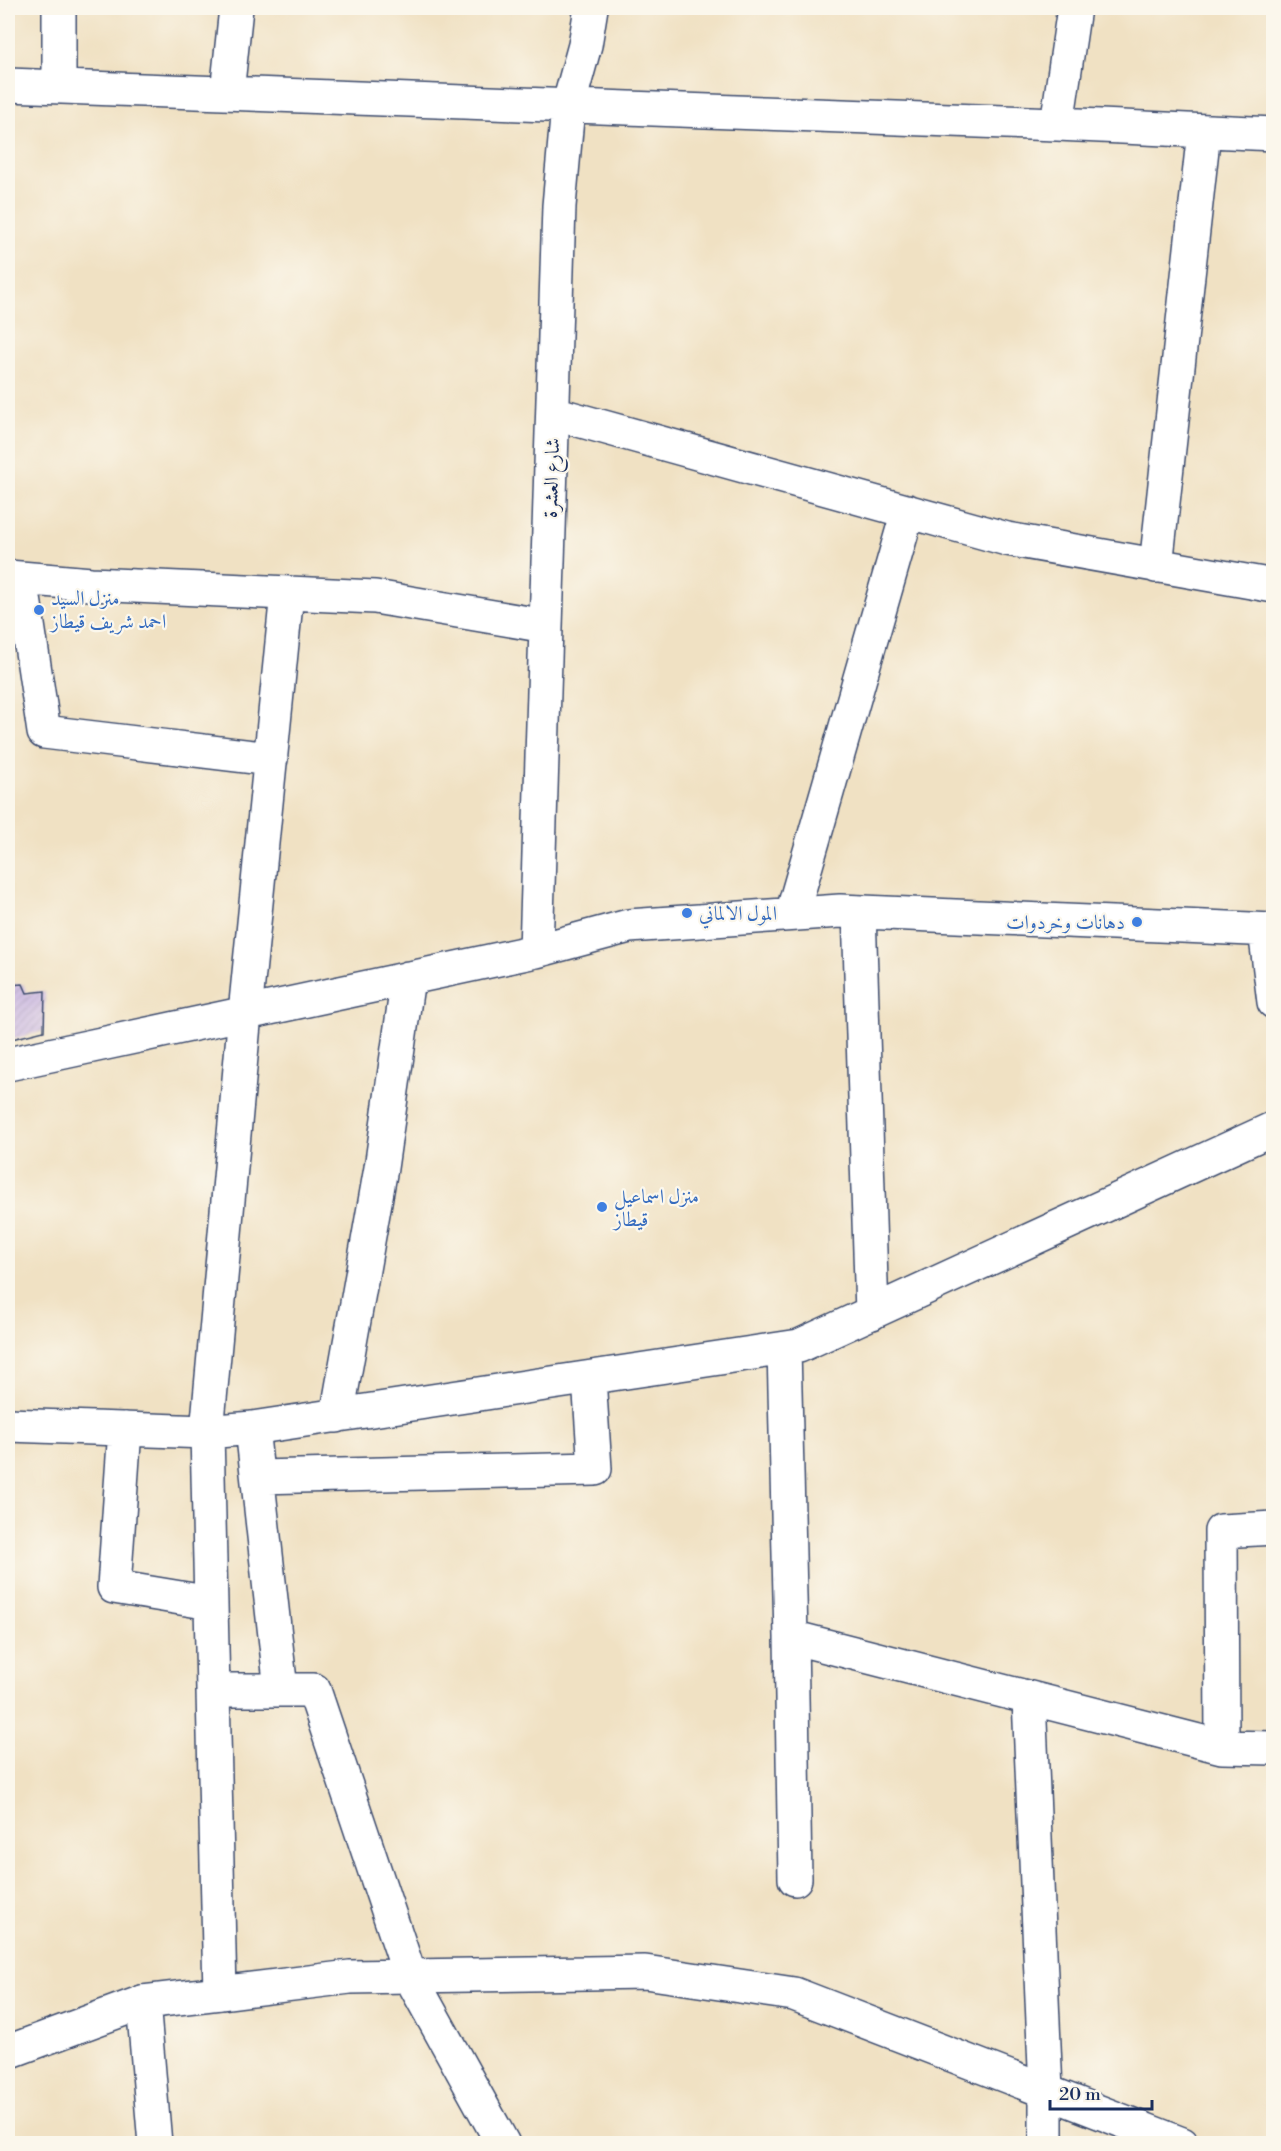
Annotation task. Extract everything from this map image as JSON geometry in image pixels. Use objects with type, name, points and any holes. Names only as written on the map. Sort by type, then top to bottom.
[{"type":"street","points":[[59,8],[59,87]]},
{"type":"street","points":[[227,93],[236,8]]},
{"type":"street","name":"شارع العشرة","points":[[536,951],[559,206],[568,107],[585,45],[591,8]]},
{"type":"street","points":[[1057,124],[1074,8]]},
{"type":"street","points":[[8,86],[1274,134]]},
{"type":"street","points":[[1156,566],[1204,131]]},
{"type":"street","points":[[553,412],[1007,539],[1274,586]]},
{"type":"street","points":[[792,914],[908,511]]},
{"type":"street","points":[[271,759],[44,732],[14,578],[92,584],[375,597],[546,626]]},
{"type":"street","points":[[220,1993],[207,1432],[287,593]]},
{"type":"street","points":[[8,1064],[536,951],[629,926],[840,911],[1269,930],[1274,1002]]},
{"type":"street","points":[[859,912],[872,1313]]},
{"type":"street","points":[[337,1416],[381,1168],[408,978]]},
{"type":"street","points":[[8,1425],[207,1432],[252,1428],[799,1346],[1274,1128]]},
{"type":"street","points":[[784,1349],[795,1879]]},
{"type":"street","points":[[258,1477],[595,1469],[589,1378]]},
{"type":"street","points":[[252,1428],[281,1690]]},
{"type":"street","points":[[125,1429],[114,1587],[211,1603]]},
{"type":"street","points":[[1222,1747],[1221,1531],[1274,1528]]},
{"type":"street","points":[[791,1637],[1222,1747],[1274,1748]]},
{"type":"street","points":[[213,1690],[314,1690],[410,1976],[503,2144]]},
{"type":"street","points":[[1029,1699],[1046,2091],[1046,2144]]},
{"type":"street","points":[[8,2052],[143,2002],[350,1977],[645,1972],[794,1994],[1182,2144]]},
{"type":"street","points":[[143,2002],[155,2144]]},
{"type":"building","points":[[23,984],[27,993],[45,991],[44,1031],[8,1040],[8,985]]},
{"type":"place","name":"منزل السيد احمد شريف قيطاز","points":[[39,610]]},
{"type":"place","name":"المول الالماني","points":[[687,913]]},
{"type":"place","name":"دهانات وخردوات","points":[[1137,922]]},
{"type":"place","name":"منزل اسماعيل قيطاز","points":[[602,1207]]}]
